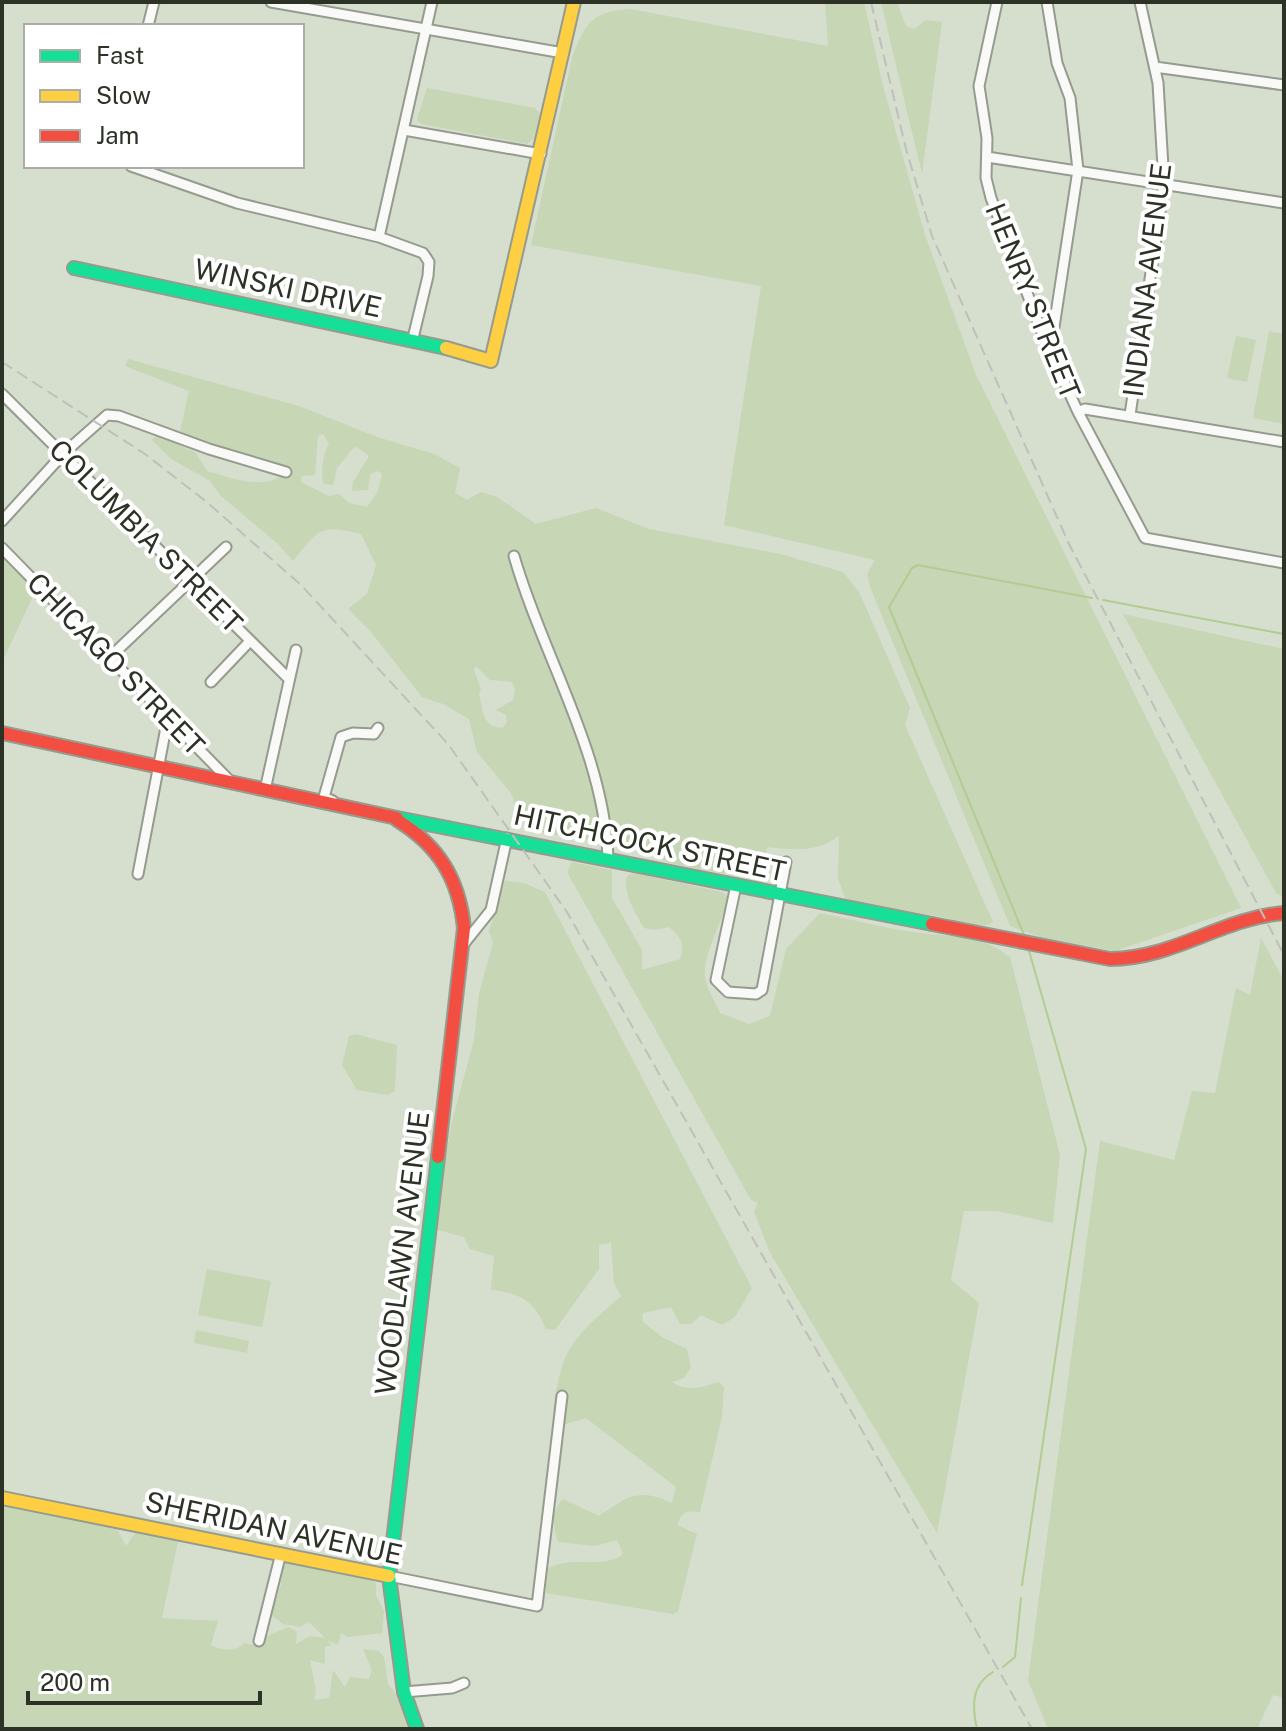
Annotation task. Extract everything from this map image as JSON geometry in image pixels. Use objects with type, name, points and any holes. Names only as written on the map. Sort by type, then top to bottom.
[{"type":"street","points":[[148,24],[154,2]]},
{"type":"street","points":[[271,2],[563,53]]},
{"type":"street","points":[[379,237],[432,2]]},
{"type":"street","points":[[404,130],[541,154],[574,2]]},
{"type":"street","name":"HENRY STREET","points":[[997,2],[979,86],[987,157],[986,178],[1043,335],[1078,412],[1145,538],[1284,563]]},
{"type":"street","points":[[1043,335],[1054,327],[1078,170],[1070,98],[1057,63],[1047,2]]},
{"type":"street","name":"INDIANA AVENUE","points":[[1130,415],[1164,184],[1155,67],[1140,2]]},
{"type":"street","points":[[1155,67],[1284,85]]},
{"type":"street","name":"WINSKI DRIVE","points":[[74,268],[413,338],[491,361],[541,154]]},
{"type":"street","points":[[987,157],[1284,203]]},
{"type":"street","points":[[137,168],[237,203],[379,237],[423,253],[429,262],[413,338]]},
{"type":"street","name":"COLUMBIA STREET","points":[[2,394],[289,679]]},
{"type":"street","points":[[1078,412],[1085,409],[1130,415],[1284,442]]},
{"type":"street","points":[[2,521],[64,453],[107,415],[119,416],[209,449],[286,472]]},
{"type":"street","points":[[109,658],[226,547]]},
{"type":"street","name":"CHICAGO STREET","points":[[2,548],[230,781]]},
{"type":"street","points":[[514,556],[535,620],[568,696],[604,808],[608,858]]},
{"type":"street","points":[[211,682],[250,641]]},
{"type":"street","points":[[265,790],[296,650]]},
{"type":"street","points":[[138,874],[168,717]]},
{"type":"street","points":[[347,808],[324,797],[338,742],[353,733],[374,734],[378,728]]},
{"type":"street","name":"HITCHCOCK STREET","points":[[2,733],[347,808],[1115,960],[1166,951],[1263,915],[1284,913]]},
{"type":"street","name":"WOODLAWN AVENUE","points":[[383,814],[421,835],[450,871],[462,902],[463,945],[389,1576],[404,1692],[417,1729]]},
{"type":"street","points":[[463,945],[491,910],[507,838]]},
{"type":"street","points":[[736,885],[716,976],[718,985],[728,992],[756,994],[762,990],[783,895],[786,862]]},
{"type":"street","name":"SHERIDAN AVENUE","points":[[2,1498],[537,1606],[562,1396]]},
{"type":"street","points":[[259,1641],[281,1553]]},
{"type":"street","points":[[404,1692],[452,1688],[464,1683]]},
{"type":"green space","points":[[825,2],[864,2],[883,86],[925,235],[976,375],[1241,908],[1115,951],[1040,937],[1010,926],[870,587],[867,574],[875,560],[724,525],[761,286],[531,245],[572,58],[586,27],[598,16],[630,9],[828,46]]},
{"type":"green space","points":[[881,2],[897,2],[906,26],[914,29],[926,20],[942,22],[922,174]]},
{"type":"green space","points":[[427,88],[535,108],[540,114],[534,138],[527,144],[421,124],[417,120]]},
{"type":"green space","points":[[1269,331],[1284,334],[1284,424],[1253,418]]},
{"type":"green space","points":[[1236,336],[1256,340],[1247,382],[1227,378]]},
{"type":"green space","points":[[128,359],[299,406],[377,437],[434,454],[460,468],[455,493],[467,500],[481,492],[497,497],[536,524],[596,508],[649,529],[780,554],[843,572],[859,592],[910,708],[905,725],[993,922],[970,926],[948,918],[846,901],[838,878],[839,836],[813,848],[767,847],[762,881],[670,863],[635,846],[544,833],[518,811],[511,793],[477,752],[469,719],[443,704],[422,697],[371,632],[348,609],[367,594],[376,565],[361,534],[337,530],[321,532],[308,542],[293,561],[278,544],[221,496],[209,480],[171,459],[152,440],[156,436],[161,437],[195,452],[207,471],[239,480],[268,481],[288,472],[180,432],[189,391],[125,366]],"holes":[[[323,434],[329,444],[323,464],[324,484],[333,485],[337,468],[355,446],[369,456],[353,482],[352,491],[368,490],[370,474],[378,471],[382,474],[378,491],[367,507],[349,503],[339,494],[329,496],[301,482],[302,476],[315,475],[318,436]],[[476,666],[490,680],[512,682],[515,689],[513,700],[496,710],[506,715],[507,722],[503,728],[491,725],[485,717],[479,694],[481,689],[474,670]]]},
{"type":"green space","points":[[2,556],[36,590],[2,662]]},
{"type":"green space","points":[[1123,614],[1284,649],[1284,898],[1276,893]]},
{"type":"green space","points":[[572,862],[612,870],[612,898],[642,950],[642,970],[680,959],[682,945],[669,927],[655,930],[644,928],[628,896],[627,876],[633,873],[722,892],[728,897],[710,946],[705,977],[720,1013],[749,1024],[770,1016],[786,949],[820,913],[901,930],[976,940],[1010,957],[1060,1155],[1053,1223],[997,1211],[964,1211],[951,1280],[979,1303],[937,1533],[769,1251],[754,1211],[758,1203],[751,1200],[567,872]]},
{"type":"green space","points":[[505,881],[524,883],[545,892],[752,1288],[735,1317],[722,1325],[701,1315],[691,1324],[680,1324],[671,1307],[643,1313],[642,1321],[663,1338],[687,1349],[691,1367],[684,1378],[672,1382],[689,1388],[719,1382],[724,1387],[722,1417],[700,1512],[685,1513],[677,1525],[697,1534],[678,1611],[673,1614],[546,1593],[545,1571],[554,1566],[605,1561],[623,1554],[617,1540],[595,1546],[558,1542],[554,1519],[563,1499],[599,1516],[633,1496],[650,1496],[672,1503],[676,1487],[586,1418],[566,1424],[553,1411],[561,1371],[572,1345],[621,1296],[614,1283],[611,1243],[599,1245],[599,1269],[555,1330],[546,1329],[537,1312],[525,1300],[510,1293],[491,1290],[494,1256],[470,1249],[464,1237],[438,1230],[437,1207],[452,1121],[474,1040],[479,993],[493,943],[489,931]]},
{"type":"green space","points":[[1261,938],[1284,981],[1284,1698],[1273,1695],[1257,1729],[1048,1729],[1028,1680],[1100,1141],[1174,1160],[1192,1091],[1215,1093],[1236,988],[1250,995]]},
{"type":"green space","points":[[355,1034],[397,1045],[395,1091],[388,1095],[357,1090],[342,1065],[349,1036]]},
{"type":"green space","points":[[207,1269],[271,1281],[262,1327],[198,1315]]},
{"type":"green space","points":[[196,1330],[249,1341],[247,1353],[194,1343]]},
{"type":"green space","points":[[4,1501],[117,1529],[126,1546],[136,1532],[178,1541],[162,1618],[218,1621],[211,1645],[229,1650],[245,1643],[258,1646],[267,1636],[289,1627],[297,1632],[296,1644],[310,1636],[325,1638],[309,1622],[300,1627],[283,1624],[270,1614],[281,1585],[283,1560],[364,1575],[376,1583],[376,1595],[384,1611],[382,1633],[348,1637],[341,1633],[338,1645],[329,1641],[331,1646],[325,1646],[325,1664],[310,1660],[316,1691],[314,1700],[329,1698],[333,1670],[345,1687],[350,1677],[369,1679],[372,1670],[363,1649],[379,1651],[384,1657],[388,1684],[397,1696],[408,1729],[2,1729]]},
{"type":"waterway","points":[[1024,935],[889,607],[912,568],[918,565],[1092,598]]},
{"type":"waterway","points":[[1103,600],[1284,634]]},
{"type":"waterway","points":[[1022,1585],[1086,1149],[1029,951]]},
{"type":"waterway","points":[[1003,1667],[1015,1657],[1021,1598]]},
{"type":"waterway","points":[[977,1729],[975,1697],[981,1683],[993,1672]]},
{"type":"railway","points":[[871,2],[906,149],[932,236],[1069,544],[1284,955]]},
{"type":"railway","points":[[2,362],[145,454],[208,503],[301,585],[448,744],[567,912],[1032,1729]]},
{"type":"traffic: fast","points":[[74,268],[446,348]]},
{"type":"traffic: fast","points":[[397,818],[932,924]]},
{"type":"traffic: fast","points":[[417,1729],[404,1692],[389,1576],[438,1157]]},
{"type":"traffic: slow","points":[[446,348],[491,361],[574,2]]},
{"type":"traffic: slow","points":[[2,1498],[389,1576]]},
{"type":"traffic: jam","points":[[2,733],[397,818]]},
{"type":"traffic: jam","points":[[397,820],[424,841],[444,865],[457,894],[464,928],[438,1157]]},
{"type":"traffic: jam","points":[[932,924],[1110,959],[1155,953],[1240,922],[1284,913]]}]
